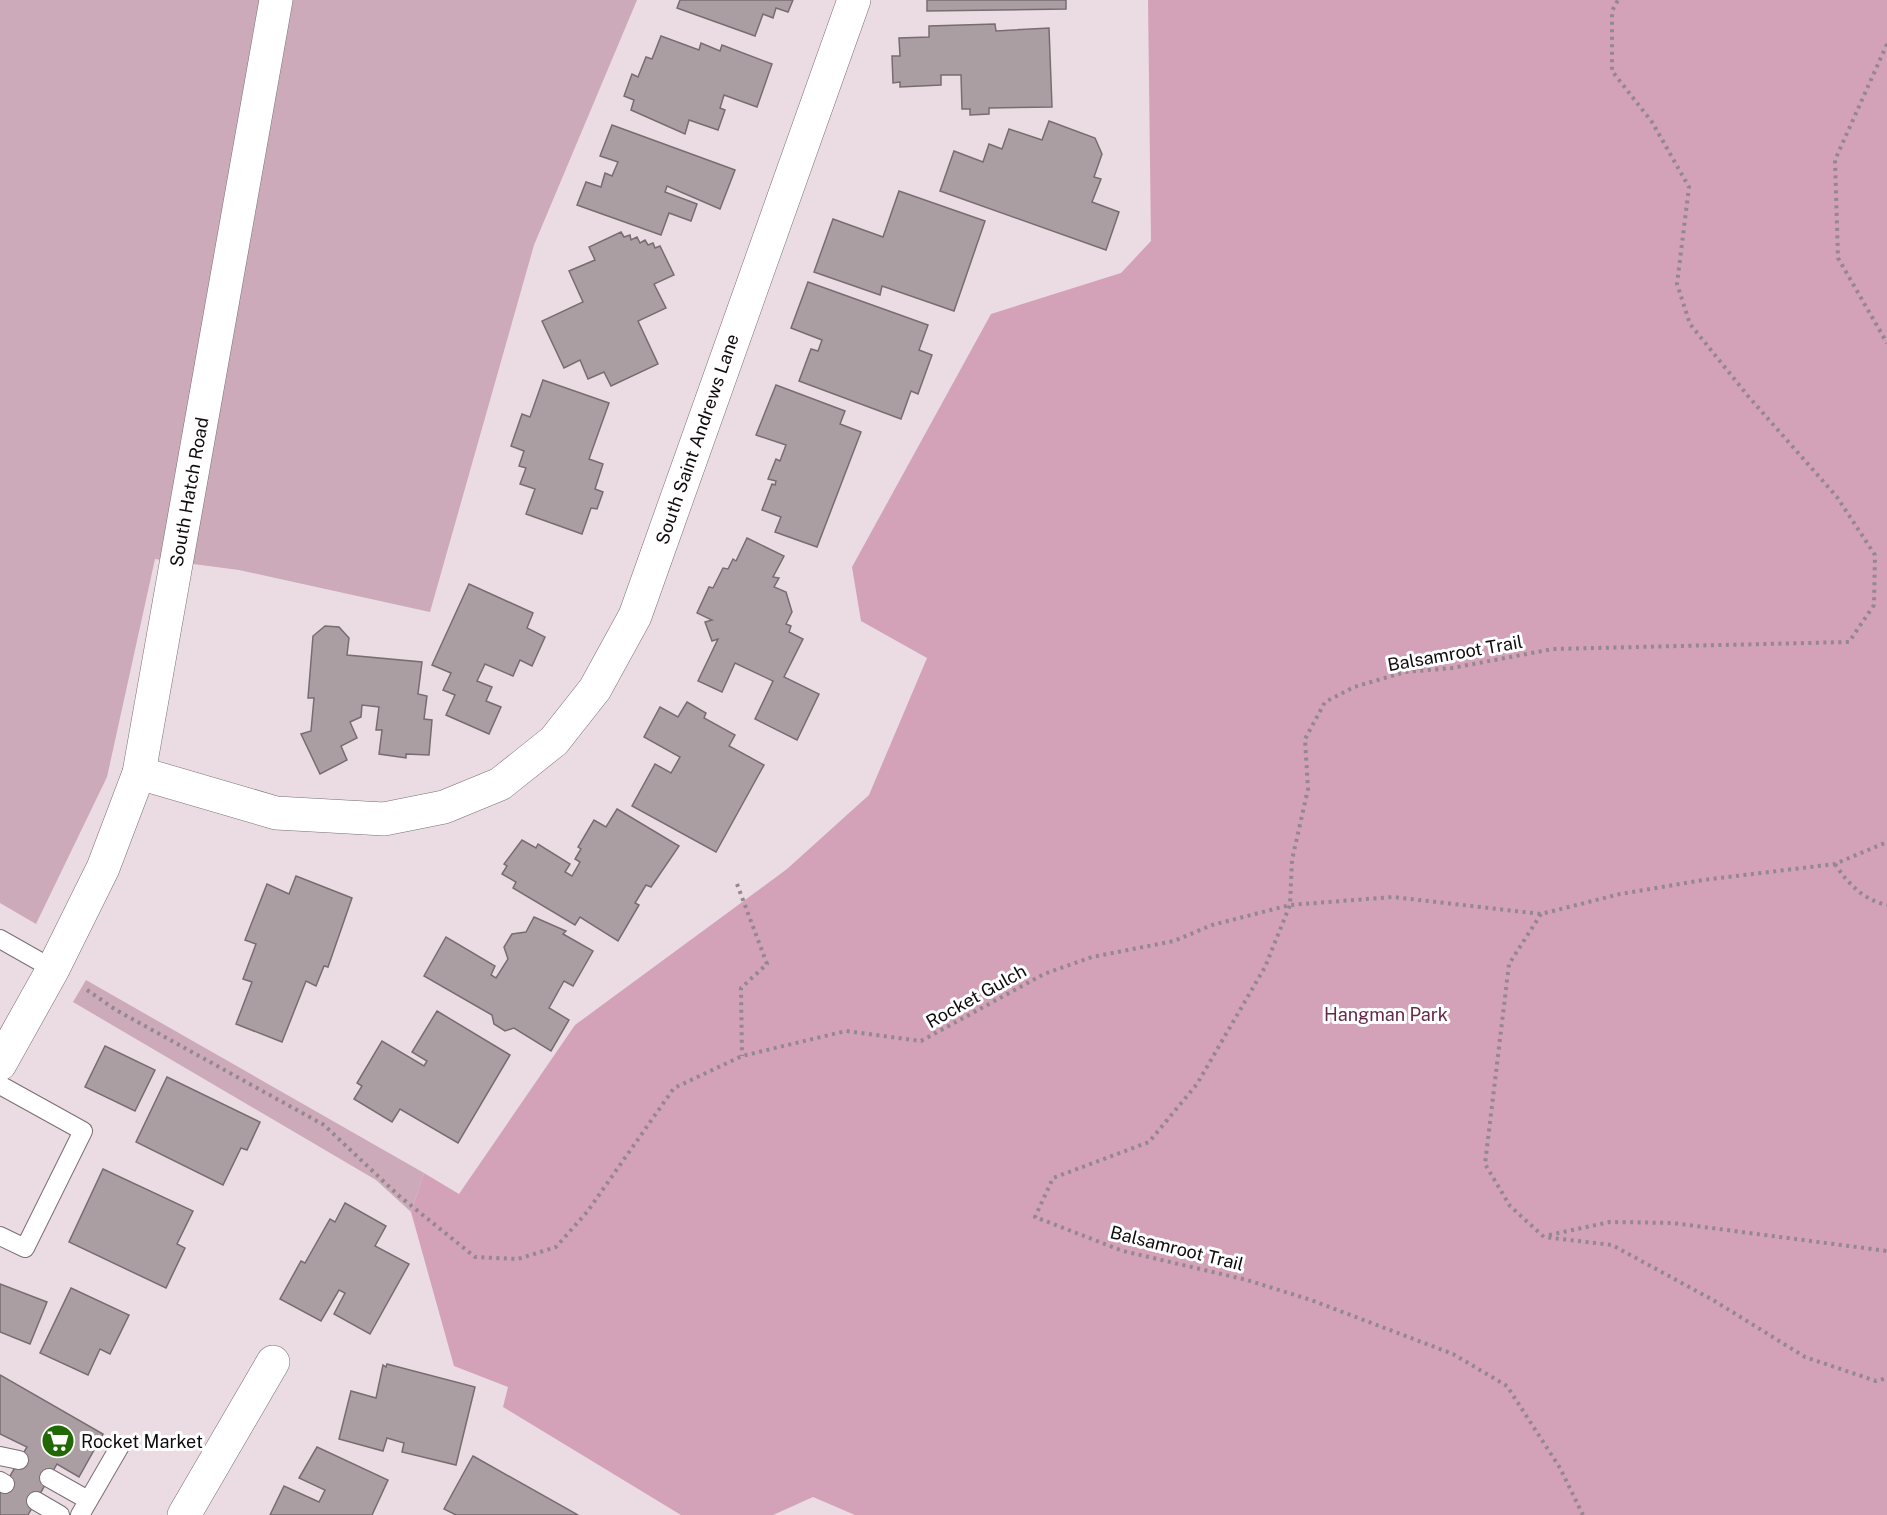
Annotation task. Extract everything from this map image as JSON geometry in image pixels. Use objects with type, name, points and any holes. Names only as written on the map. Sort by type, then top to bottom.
[{"type":"street","name":"South Hatch Road","points":[[0,1064],[53,969],[103,868],[139,773],[276,0]]},
{"type":"street","name":"South Saint Andrews Lane","points":[[139,773],[276,813],[384,819],[444,807],[500,784],[554,741],[595,689],[635,616],[854,0]]},
{"type":"street","points":[[184,1515],[273,1362]]},
{"type":"lane","points":[[0,939],[53,969]]},
{"type":"lane","points":[[0,1085],[83,1131],[25,1248],[0,1236]]},
{"type":"lane","points":[[49,1478],[84,1508],[120,1446]]},
{"type":"lane","points":[[0,1456],[19,1460]]},
{"type":"lane","points":[[36,1502],[60,1515]]},
{"type":"path","name":"Balsamroot Trail","points":[[1583,1515],[1560,1468],[1508,1386],[1453,1354],[1311,1300],[1247,1280],[1123,1251],[1035,1217],[1053,1178],[1149,1142],[1197,1084],[1265,967],[1290,905],[1292,860],[1308,789],[1305,739],[1325,702],[1354,687],[1405,672],[1452,668],[1553,649],[1849,642],[1874,605],[1875,555],[1837,496],[1748,396],[1690,324],[1677,284],[1689,187],[1652,122],[1612,71],[1612,12],[1618,0]]},
{"type":"path","points":[[1887,44],[1835,160],[1838,258],[1887,343]]},
{"type":"path","points":[[1887,842],[1834,864],[1620,894],[1541,914],[1509,964],[1485,1164],[1510,1206],[1544,1236],[1612,1245],[1713,1300],[1805,1357],[1876,1380],[1887,1378]]},
{"type":"path","points":[[1834,864],[1842,876],[1870,901],[1887,906]]},
{"type":"path","points":[[737,884],[767,964],[741,988],[742,1056]]},
{"type":"path","name":"Rocket Gulch","points":[[87,990],[116,1010],[324,1125],[398,1195],[475,1257],[518,1259],[556,1248],[587,1212],[674,1088],[742,1056],[846,1030],[921,1041],[1044,974],[1092,957],[1174,941],[1212,925],[1290,905],[1393,897],[1541,914]]},
{"type":"path","points":[[1544,1236],[1610,1222],[1672,1223],[1887,1251]]},
{"type":"shaded area","points":[[0,0],[637,0],[534,245],[430,612],[239,570],[155,559],[107,777],[36,924],[0,903]]},
{"type":"shaded area","points":[[86,980],[424,1173],[411,1212],[376,1180],[73,1002]]},
{"type":"green space","name":"Hangman Park","points":[[1148,0],[1887,0],[1887,1515],[855,1515],[813,1497],[773,1515],[681,1515],[503,1407],[508,1387],[454,1366],[411,1212],[424,1173],[459,1194],[575,1025],[787,869],[869,795],[927,658],[861,621],[852,567],[991,314],[1121,273],[1151,241]]},
{"type":"building","points":[[680,0],[793,0],[788,12],[776,8],[773,18],[763,14],[755,36],[677,8]]},
{"type":"building","points":[[927,0],[1066,0],[1066,9],[927,11]]},
{"type":"building","points":[[995,24],[996,31],[1049,28],[1052,107],[989,108],[989,114],[970,115],[970,109],[962,109],[961,75],[941,75],[941,85],[900,87],[900,82],[893,83],[892,56],[900,56],[899,38],[929,37],[929,26]]},
{"type":"building","points":[[661,36],[699,50],[701,43],[720,51],[722,45],[772,64],[757,107],[724,95],[720,108],[725,110],[718,130],[689,120],[685,134],[631,110],[634,100],[624,96],[632,74],[638,77],[646,57],[652,59]]},
{"type":"building","points":[[1049,121],[1095,138],[1102,154],[1094,177],[1101,179],[1092,202],[1119,212],[1106,250],[940,191],[954,151],[983,162],[989,144],[1002,149],[1009,129],[1042,140]]},
{"type":"building","points":[[612,125],[735,170],[720,209],[667,186],[665,192],[697,204],[691,221],[669,213],[661,235],[577,205],[586,182],[601,187],[605,173],[612,176],[618,162],[600,156]]},
{"type":"building","points":[[899,191],[985,221],[954,311],[882,286],[880,295],[814,272],[833,219],[883,237]]},
{"type":"building","points":[[621,232],[624,237],[630,235],[631,240],[637,237],[640,243],[645,240],[648,245],[653,243],[655,248],[660,246],[674,275],[654,284],[666,308],[638,321],[658,364],[611,386],[604,372],[588,379],[580,360],[564,368],[542,321],[583,302],[569,271],[595,260],[589,247]]},
{"type":"building","points":[[808,282],[928,325],[919,350],[932,355],[918,394],[911,391],[901,419],[799,381],[811,349],[818,351],[822,340],[791,328]]},
{"type":"building","points":[[543,380],[609,403],[589,459],[603,464],[595,489],[603,492],[597,509],[591,508],[582,534],[526,514],[535,489],[520,484],[526,468],[519,466],[524,451],[511,446],[522,414],[530,417]]},
{"type":"building","points":[[776,385],[845,411],[840,424],[861,432],[817,547],[775,532],[781,517],[762,510],[772,484],[775,485],[776,481],[768,479],[776,459],[780,461],[786,445],[756,435]]},
{"type":"building","points":[[747,538],[784,556],[773,577],[779,578],[774,587],[786,592],[792,612],[786,624],[791,626],[789,632],[803,639],[784,677],[819,694],[797,740],[755,719],[773,681],[735,663],[722,692],[698,681],[718,639],[712,641],[705,622],[712,620],[697,613],[709,587],[713,588],[723,568],[728,569],[733,559],[736,561]]},
{"type":"building","points":[[469,584],[533,613],[527,628],[545,637],[532,666],[520,660],[513,676],[485,664],[477,681],[492,687],[486,701],[501,707],[489,734],[446,715],[455,695],[443,690],[451,673],[432,665]]},
{"type":"building","points":[[325,626],[339,627],[349,638],[347,655],[422,662],[418,694],[427,696],[424,719],[432,720],[429,755],[406,754],[406,758],[379,754],[382,730],[376,730],[379,707],[362,705],[361,717],[350,722],[357,738],[341,746],[347,760],[320,774],[301,734],[311,731],[314,698],[308,698],[313,636]]},
{"type":"building","points":[[687,702],[706,713],[704,718],[735,735],[729,746],[764,765],[716,852],[632,806],[655,764],[671,773],[680,757],[644,737],[660,707],[678,717]]},
{"type":"building","points":[[617,809],[679,846],[651,887],[646,885],[635,903],[639,905],[618,941],[580,917],[575,925],[513,888],[516,882],[502,874],[507,866],[504,864],[522,840],[536,848],[538,844],[570,864],[565,872],[572,876],[580,862],[575,859],[581,849],[578,847],[594,820],[606,827]]},
{"type":"building","points":[[296,876],[352,898],[328,967],[324,966],[316,986],[306,981],[282,1042],[236,1024],[252,982],[243,979],[256,944],[245,940],[267,884],[289,894]]},
{"type":"building","points":[[534,917],[566,931],[563,934],[593,951],[573,986],[564,981],[549,1008],[569,1020],[551,1051],[514,1028],[505,1031],[494,1024],[492,1015],[424,976],[446,937],[495,966],[491,975],[496,978],[508,959],[504,947],[512,934],[526,932]]},
{"type":"building","points":[[437,1011],[510,1055],[458,1143],[400,1109],[392,1122],[354,1099],[362,1086],[357,1083],[382,1041],[424,1066],[427,1061],[412,1052]]},
{"type":"building","points":[[105,1046],[155,1070],[135,1111],[85,1087]]},
{"type":"building","points":[[167,1077],[260,1122],[247,1150],[241,1148],[223,1185],[136,1142]]},
{"type":"building","points":[[103,1169],[193,1211],[177,1244],[185,1248],[166,1288],[69,1242]]},
{"type":"building","points":[[345,1203],[386,1226],[375,1246],[409,1264],[370,1334],[334,1314],[345,1293],[339,1290],[321,1321],[280,1299],[301,1261],[305,1263],[330,1219],[335,1222]]},
{"type":"building","points":[[0,1284],[47,1302],[30,1344],[0,1332]]},
{"type":"building","points":[[71,1288],[129,1315],[110,1354],[100,1349],[88,1375],[40,1353]]},
{"type":"building","points":[[387,1364],[475,1387],[456,1465],[402,1452],[404,1443],[387,1438],[383,1451],[339,1439],[351,1391],[376,1398],[383,1365],[386,1367]]},
{"type":"building","name":"Rocket Market","points":[[0,1375],[103,1434],[79,1477],[57,1464],[28,1515],[0,1515],[0,1493],[27,1447],[0,1434]]},
{"type":"building","points":[[317,1447],[388,1480],[372,1515],[270,1515],[284,1486],[319,1502],[325,1490],[299,1478]]},
{"type":"building","points":[[473,1456],[578,1515],[456,1515],[444,1509]]},
{"type":"place","name":"Rocket Market","points":[[58,1441]]}]
